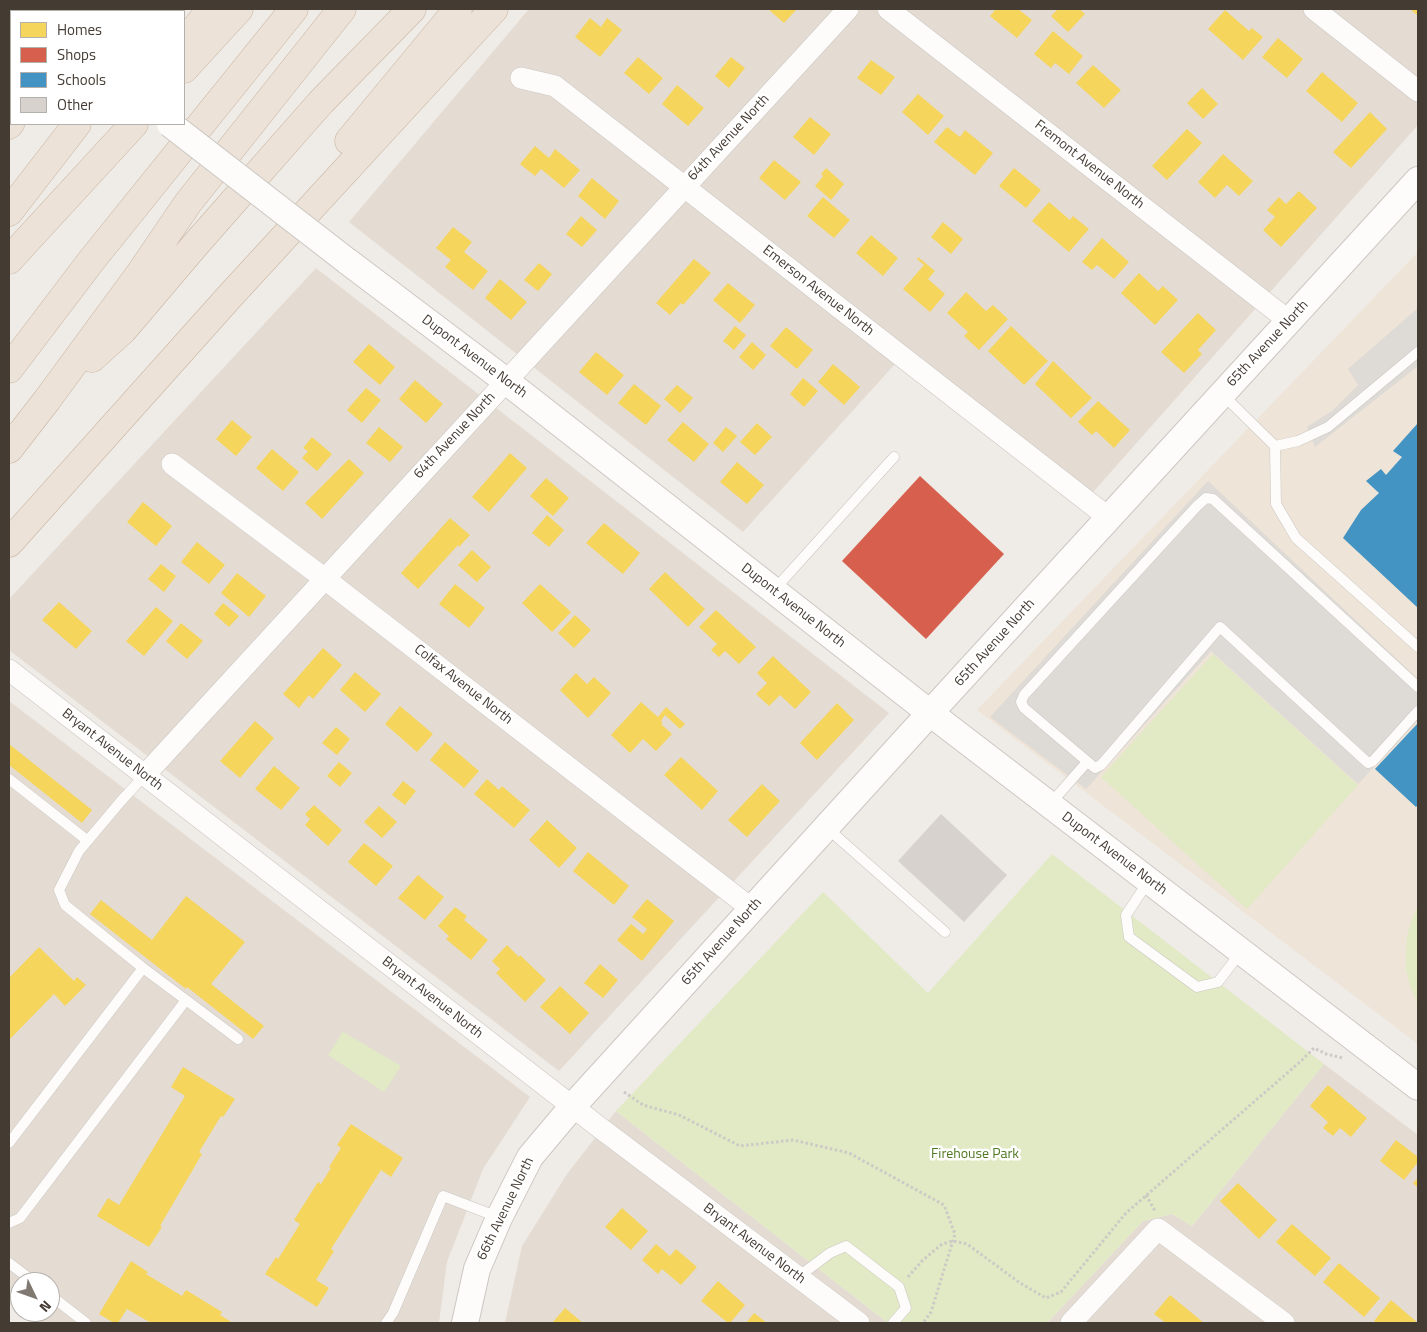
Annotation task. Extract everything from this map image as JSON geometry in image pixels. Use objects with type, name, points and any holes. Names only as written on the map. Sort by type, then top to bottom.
[{"type":"highway","points":[[185,42],[211,9]]},
{"type":"highway","points":[[185,68],[239,9]]},
{"type":"highway","points":[[9,369],[91,261],[294,9]]},
{"type":"highway","points":[[9,449],[141,272],[188,203],[342,9]]},
{"type":"highway","points":[[47,400],[123,330],[321,102],[412,9]]},
{"type":"highway","points":[[97,444],[458,9]]},
{"type":"highway","points":[[9,543],[230,296],[494,9]]},
{"type":"highway","points":[[9,212],[76,125]]},
{"type":"highway","points":[[39,228],[119,125]]},
{"type":"highway","points":[[9,260],[133,125]]},
{"type":"street","name":"64th Avenue North","points":[[144,776],[848,9]]},
{"type":"street","name":"Fremont Avenue North","points":[[888,9],[1289,321]]},
{"type":"street","points":[[1314,9],[1418,91]]},
{"type":"street","name":"Emerson Avenue North","points":[[520,78],[555,86],[1109,518]]},
{"type":"street","name":"Dupont Avenue North","points":[[171,125],[506,381],[1049,805],[1418,1087]]},
{"type":"street","name":"65th Avenue North","points":[[572,1107],[1418,180]]},
{"type":"street","name":"Colfax Avenue North","points":[[172,464],[325,578],[752,909]]},
{"type":"street","name":"Bryant Avenue North","points":[[13,676],[572,1107],[858,1323]]},
{"type":"street","name":"66th Avenue North","points":[[465,1323],[476,1269],[498,1218],[530,1157],[572,1107]]},
{"type":"street","points":[[1071,1323],[1158,1228],[1284,1323]]},
{"type":"lane","points":[[1274,446],[1298,441],[1328,427],[1418,352]]},
{"type":"lane","points":[[1222,394],[1274,446],[1276,504],[1296,538],[1418,647]]},
{"type":"lane","points":[[774,591],[894,457]]},
{"type":"lane","points":[[1418,686],[1213,498],[1206,498],[1024,695],[1021,702],[1024,708],[1095,768],[1101,765],[1220,627],[1368,764],[1373,761],[1418,711]]},
{"type":"lane","points":[[1049,805],[1088,762]]},
{"type":"lane","points":[[144,776],[79,851],[59,890],[65,904],[143,968],[238,1039]]},
{"type":"lane","points":[[9,779],[88,841]]},
{"type":"lane","points":[[826,827],[945,932]]},
{"type":"lane","points":[[1149,881],[1126,914],[1129,937],[1197,987],[1218,982],[1241,952]]},
{"type":"lane","points":[[9,1143],[143,968]]},
{"type":"lane","points":[[9,1223],[20,1218],[186,1000]]},
{"type":"lane","points":[[386,1323],[393,1313],[443,1196],[498,1218]]},
{"type":"lane","points":[[798,1277],[830,1253],[846,1246],[899,1287],[906,1308],[893,1323]]},
{"type":"lane","points":[[9,1263],[21,1272]]},
{"type":"lane","points":[[60,1303],[86,1323]]},
{"type":"path","points":[[899,1287],[922,1261],[942,1244],[953,1241],[967,1244],[1020,1283],[1046,1298],[1061,1292],[1126,1212],[1294,1068],[1314,1048],[1351,1062],[1364,1046]]},
{"type":"path","points":[[624,1092],[643,1105],[679,1115],[740,1146],[793,1140],[849,1153],[944,1205],[955,1234],[931,1312],[923,1323]]},
{"type":"shaded area","points":[[529,9],[1418,9],[1418,125],[1079,508],[895,364],[743,532],[349,222]]},
{"type":"shaded area","points":[[1418,252],[1418,1044],[977,710]]},
{"type":"shaded area","points":[[316,268],[889,713],[559,1071],[9,650],[9,599]]},
{"type":"shaded area","points":[[1418,308],[1418,366],[1315,447],[1307,427],[1332,411],[1358,385],[1348,369]]},
{"type":"shaded area","points":[[1208,481],[1418,679],[1418,720],[1358,784],[1211,651],[1086,789],[990,717]]},
{"type":"shaded area","points":[[9,701],[530,1097],[483,1169],[447,1262],[439,1323],[34,1323],[33,1322],[60,1322],[60,1272],[10,1272],[10,1305]]},
{"type":"shaded area","points":[[1324,1064],[1418,1135],[1418,1323],[1047,1323],[1143,1221],[1172,1214],[1192,1226]]},
{"type":"shaded area","points":[[616,1111],[888,1323],[505,1323],[522,1246],[567,1174]]},
{"type":"green space","points":[[1213,654],[1358,785],[1247,909],[1101,777]]},
{"type":"green space","name":"Firehouse Park","points":[[1052,854],[1324,1064],[1192,1226],[1172,1214],[1143,1221],[1047,1323],[888,1323],[616,1111],[823,892],[928,993]]},
{"type":"green space","points":[[1418,905],[1418,1005],[1410,986],[1406,969],[1406,952],[1407,936]]},
{"type":"green space","points":[[343,1032],[401,1066],[384,1092],[328,1055]]},
{"type":"building: Homes","points":[[768,9],[797,9],[784,23]]},
{"type":"building: Homes","points":[[996,9],[1018,9],[1032,20],[1017,38],[990,16]]},
{"type":"building: Homes","points":[[1058,9],[1079,9],[1085,14],[1068,32],[1051,16]]},
{"type":"building: Homes","points":[[1410,9],[1418,9],[1418,16]]},
{"type":"building: Homes","points":[[1225,10],[1249,31],[1252,28],[1263,37],[1243,60],[1208,29]]},
{"type":"building: Homes","points":[[590,18],[601,27],[607,18],[622,30],[600,57],[575,37]]},
{"type":"building: Homes","points":[[1053,31],[1083,56],[1069,74],[1055,63],[1051,68],[1034,54]]},
{"type":"building: Homes","points":[[1278,38],[1303,59],[1287,78],[1262,57]]},
{"type":"building: Homes","points":[[638,57],[663,78],[649,94],[624,73]]},
{"type":"building: Homes","points":[[731,57],[745,68],[729,88],[715,76]]},
{"type":"building: Homes","points":[[871,60],[895,77],[881,95],[857,78]]},
{"type":"building: Homes","points":[[1093,65],[1121,90],[1104,108],[1076,83]]},
{"type":"building: Homes","points":[[1322,72],[1358,103],[1342,122],[1306,91]]},
{"type":"building: Homes","points":[[677,85],[704,108],[688,126],[662,104]]},
{"type":"building: Homes","points":[[1202,88],[1218,104],[1203,119],[1187,103]]},
{"type":"building: Homes","points":[[918,94],[944,116],[928,135],[902,112]]},
{"type":"building: Homes","points":[[1370,112],[1387,129],[1351,168],[1333,152]]},
{"type":"building: Homes","points":[[810,117],[831,134],[814,155],[793,137]]},
{"type":"building: Homes","points":[[947,127],[960,137],[965,130],[993,153],[975,175],[934,142]]},
{"type":"building: Homes","points":[[1187,129],[1202,143],[1167,180],[1152,166]]},
{"type":"building: Homes","points":[[535,146],[549,158],[555,149],[580,170],[564,188],[541,169],[535,176],[520,164]]},
{"type":"building: Homes","points":[[1223,154],[1253,181],[1239,196],[1227,185],[1215,198],[1198,182]]},
{"type":"building: Homes","points":[[774,160],[801,182],[785,200],[759,178]]},
{"type":"building: Homes","points":[[826,168],[844,184],[831,200],[815,186],[823,176],[821,174]]},
{"type":"building: Homes","points":[[1014,168],[1041,190],[1026,208],[999,186]]},
{"type":"building: Homes","points":[[592,178],[619,201],[605,219],[578,196]]},
{"type":"building: Homes","points":[[1299,191],[1317,208],[1281,247],[1263,230],[1275,217],[1267,210],[1279,197],[1286,204]]},
{"type":"building: Homes","points":[[823,197],[850,220],[834,238],[807,216]]},
{"type":"building: Homes","points":[[1049,202],[1070,220],[1073,216],[1089,229],[1069,252],[1032,221]]},
{"type":"building: Homes","points":[[581,216],[597,230],[582,247],[566,234]]},
{"type":"building: Homes","points":[[943,222],[963,239],[951,254],[931,237]]},
{"type":"building: Homes","points":[[453,227],[472,242],[464,252],[488,271],[473,290],[445,267],[451,260],[436,248]]},
{"type":"building: Homes","points":[[871,235],[898,258],[883,276],[856,253]]},
{"type":"building: Homes","points":[[1102,238],[1129,262],[1114,279],[1097,265],[1092,270],[1082,262]]},
{"type":"building: Homes","points":[[918,257],[935,271],[928,279],[945,294],[930,312],[903,289],[924,265],[917,259]]},
{"type":"building: Homes","points":[[694,259],[711,273],[683,305],[681,303],[670,315],[656,303]]},
{"type":"building: Homes","points":[[539,263],[552,274],[538,291],[524,280]]},
{"type":"building: Homes","points":[[1139,273],[1158,291],[1163,286],[1178,300],[1155,325],[1121,293]]},
{"type":"building: Homes","points":[[500,279],[527,302],[511,320],[485,298]]},
{"type":"building: Homes","points":[[728,283],[755,305],[740,323],[713,300]]},
{"type":"building: Homes","points":[[966,292],[986,311],[993,305],[1008,319],[979,350],[964,336],[968,332],[947,313]]},
{"type":"building: Homes","points":[[1198,313],[1216,330],[1198,350],[1202,354],[1184,373],[1161,352]]},
{"type":"building: Homes","points":[[735,326],[746,335],[734,350],[723,341]]},
{"type":"building: Homes","points":[[1011,326],[1048,361],[1024,385],[988,351]]},
{"type":"building: Homes","points":[[786,327],[813,350],[797,369],[770,346]]},
{"type":"building: Homes","points":[[752,342],[766,355],[753,370],[739,357]]},
{"type":"building: Homes","points":[[369,344],[395,367],[380,385],[353,362]]},
{"type":"building: Homes","points":[[596,352],[624,375],[607,395],[579,372]]},
{"type":"building: Homes","points":[[1053,361],[1092,398],[1071,418],[1035,384]]},
{"type":"building: Homes","points":[[833,364],[860,387],[844,405],[818,382]]},
{"type":"building: Homes","points":[[803,378],[818,391],[804,407],[790,394]]},
{"type":"building: Homes","points":[[415,380],[443,404],[426,423],[399,399]]},
{"type":"building: Homes","points":[[634,384],[661,406],[646,425],[618,403]]},
{"type":"building: Homes","points":[[677,385],[693,398],[680,413],[664,399]]},
{"type":"building: Homes","points":[[366,388],[381,400],[362,423],[347,410]]},
{"type":"building: Homes","points":[[1098,401],[1130,430],[1114,448],[1096,431],[1092,435],[1078,422]]},
{"type":"building: Homes","points":[[232,420],[252,437],[236,456],[216,439]]},
{"type":"building: Homes","points":[[683,422],[709,444],[694,462],[667,440]]},
{"type":"building: Homes","points":[[757,423],[772,437],[755,455],[740,442]]},
{"type":"building: Homes","points":[[379,427],[403,447],[390,462],[366,443]]},
{"type":"building: Homes","points":[[726,427],[737,436],[723,452],[713,443]]},
{"type":"building: Homes","points":[[312,437],[332,454],[317,471],[302,458],[308,451],[303,448]]},
{"type":"building: Homes","points":[[272,449],[299,472],[283,491],[256,468]]},
{"type":"building: Homes","points":[[510,453],[527,468],[489,512],[472,497]]},
{"type":"building: Homes","points":[[349,459],[364,473],[322,519],[305,503]]},
{"type":"building: Homes","points":[[737,462],[764,485],[747,504],[720,482]]},
{"type":"building: Homes","points":[[546,478],[569,498],[553,516],[530,496]]},
{"type":"building: Homes","points":[[143,502],[172,526],[156,546],[127,522]]},
{"type":"building: Homes","points":[[547,515],[564,530],[549,547],[532,533]]},
{"type":"building: Homes","points":[[450,518],[470,535],[459,547],[458,545],[418,589],[401,573]]},
{"type":"building: Homes","points":[[604,523],[640,553],[623,574],[586,543]]},
{"type":"building: Homes","points":[[197,542],[225,565],[209,584],[181,562]]},
{"type":"building: Homes","points":[[472,550],[491,567],[477,582],[458,565]]},
{"type":"building: Homes","points":[[161,564],[176,576],[164,592],[148,579]]},
{"type":"building: Homes","points":[[665,572],[705,609],[688,627],[649,589]]},
{"type":"building: Homes","points":[[237,573],[266,596],[249,617],[221,593]]},
{"type":"building: Homes","points":[[455,584],[485,608],[469,628],[439,604]]},
{"type":"building: Homes","points":[[540,584],[571,612],[552,632],[522,603]]},
{"type":"building: Homes","points":[[59,602],[92,631],[76,649],[42,620]]},
{"type":"building: Homes","points":[[223,603],[239,616],[229,627],[214,614]]},
{"type":"building: Homes","points":[[156,607],[173,621],[144,656],[126,641]]},
{"type":"building: Homes","points":[[716,610],[756,647],[739,664],[725,651],[719,657],[711,650],[717,644],[699,627]]},
{"type":"building: Homes","points":[[575,615],[591,630],[574,648],[558,633]]},
{"type":"building: Homes","points":[[181,623],[203,641],[187,659],[166,641]]},
{"type":"building: Homes","points":[[323,648],[342,665],[313,699],[309,695],[299,708],[283,694]]},
{"type":"building: Homes","points":[[773,656],[811,692],[795,709],[780,695],[769,706],[756,694],[767,683],[757,673]]},
{"type":"building: Homes","points":[[355,672],[381,694],[365,712],[340,690]]},
{"type":"building: Homes","points":[[576,673],[587,684],[594,677],[611,693],[588,718],[560,690]]},
{"type":"building: Homes","points":[[641,702],[658,717],[666,707],[685,724],[680,729],[665,715],[661,724],[672,734],[656,751],[643,739],[630,753],[611,735]]},
{"type":"building: Homes","points":[[837,703],[854,720],[817,760],[800,743]]},
{"type":"building: Homes","points":[[400,706],[433,734],[417,752],[385,724]]},
{"type":"building: Homes","points":[[255,721],[274,738],[240,778],[220,761]]},
{"type":"building: Homes","points":[[336,727],[350,739],[337,755],[322,743]]},
{"type":"building: Homes","points":[[445,742],[479,771],[464,788],[430,760]]},
{"type":"building: Homes","points":[[9,744],[92,810],[82,823],[9,765]]},
{"type":"building: Homes","points":[[681,757],[718,791],[702,810],[664,775]]},
{"type":"building: Homes","points":[[339,762],[352,773],[340,787],[327,776]]},
{"type":"building: Homes","points":[[274,766],[300,788],[281,810],[255,789]]},
{"type":"building: Homes","points":[[487,779],[499,790],[502,786],[530,810],[514,828],[474,794]]},
{"type":"building: Homes","points":[[403,781],[416,791],[405,805],[392,795]]},
{"type":"building: Homes","points":[[762,784],[780,801],[747,837],[728,820]]},
{"type":"building: Homes","points":[[314,805],[342,830],[328,846],[305,825],[310,819],[305,814]]},
{"type":"building: Homes","points":[[379,806],[397,822],[382,838],[364,822]]},
{"type":"building: Homes","points":[[547,820],[577,848],[559,868],[529,840]]},
{"type":"building: Homes","points":[[364,843],[393,866],[376,886],[348,862]]},
{"type":"building: Homes","points":[[588,852],[629,886],[614,905],[573,871]]},
{"type":"building: Homes","points":[[418,875],[444,897],[425,920],[398,898]]},
{"type":"building: Homes","points":[[186,896],[245,942],[211,984],[264,1026],[253,1039],[90,914],[101,900],[152,940]]},
{"type":"building: Homes","points":[[647,899],[674,921],[642,961],[617,940],[631,924],[643,934],[647,929],[632,917]]},
{"type":"building: Homes","points":[[455,907],[467,916],[464,920],[488,940],[471,960],[446,939],[449,936],[438,926]]},
{"type":"building: Homes","points":[[507,945],[546,980],[525,1002],[496,973],[500,969],[492,961]]},
{"type":"building: Homes","points":[[39,947],[74,981],[77,977],[86,985],[65,1006],[54,994],[9,1040],[9,978]]},
{"type":"building: Homes","points":[[600,964],[618,980],[603,998],[584,983]]},
{"type":"building: Homes","points":[[560,986],[589,1013],[570,1034],[540,1007]]},
{"type":"building: Homes","points":[[183,1067],[235,1099],[223,1117],[221,1116],[199,1152],[202,1154],[149,1247],[97,1216],[108,1198],[119,1205],[185,1096],[171,1087]]},
{"type":"building: Homes","points":[[1328,1085],[1367,1118],[1351,1137],[1340,1128],[1333,1136],[1323,1128],[1328,1122],[1310,1106]]},
{"type":"building: Homes","points":[[351,1124],[403,1158],[391,1177],[381,1170],[331,1249],[334,1251],[316,1280],[329,1288],[317,1307],[265,1274],[276,1257],[278,1259],[300,1224],[294,1220],[318,1182],[321,1184],[331,1168],[329,1167],[341,1148],[337,1145]]},
{"type":"building: Homes","points":[[1396,1140],[1418,1157],[1418,1162],[1404,1180],[1380,1161]]},
{"type":"building: Homes","points":[[1418,1178],[1418,1188],[1413,1183]]},
{"type":"building: Homes","points":[[1238,1183],[1277,1220],[1259,1239],[1220,1201]]},
{"type":"building: Homes","points":[[622,1208],[648,1231],[631,1250],[605,1227]]},
{"type":"building: Homes","points":[[1292,1224],[1331,1258],[1315,1276],[1276,1242]]},
{"type":"building: Homes","points":[[656,1244],[670,1256],[676,1249],[697,1267],[681,1285],[662,1269],[658,1274],[642,1260]]},
{"type":"building: Homes","points":[[131,1261],[148,1272],[146,1274],[182,1296],[186,1290],[222,1312],[220,1315],[233,1323],[151,1323],[127,1309],[118,1323],[114,1323],[99,1314]]},
{"type":"building: Homes","points":[[1339,1263],[1380,1298],[1364,1317],[1323,1282]]},
{"type":"building: Homes","points":[[718,1281],[745,1305],[730,1323],[701,1301]]},
{"type":"building: Homes","points":[[1170,1295],[1204,1323],[1166,1323],[1154,1314]]},
{"type":"building: Homes","points":[[1391,1300],[1418,1323],[1377,1323],[1374,1321]]},
{"type":"building: Homes","points":[[565,1308],[583,1323],[552,1323]]},
{"type":"building: Homes","points":[[754,1313],[767,1323],[746,1323]]},
{"type":"building: Shops","points":[[920,476],[1004,554],[926,639],[842,561]]},
{"type":"building: Schools","points":[[1418,423],[1418,608],[1343,538],[1361,510],[1379,493],[1366,481],[1381,469],[1386,475],[1402,457],[1393,451]]},
{"type":"building: Schools","points":[[1418,723],[1418,805],[1416,807],[1375,769]]},
{"type":"building: Other","points":[[941,814],[1007,875],[964,922],[898,861]]}]
